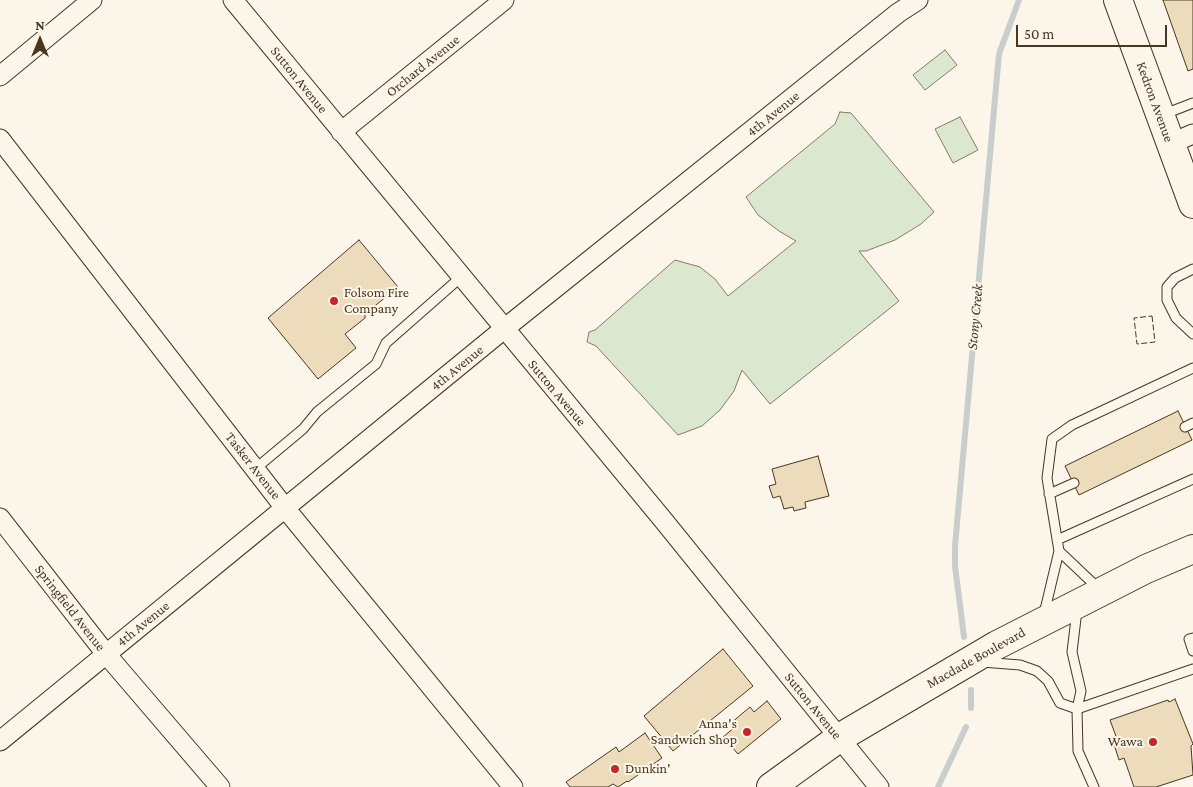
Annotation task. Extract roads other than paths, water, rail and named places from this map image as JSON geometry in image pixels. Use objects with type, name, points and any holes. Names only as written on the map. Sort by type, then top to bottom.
[{"type":"main road","name":"Kedron Avenue","points":[[1120,1],[1160,116],[1182,139],[1193,204]]},
{"type":"main road","name":"Macdade Boulevard","points":[[771,787],[839,738],[969,661],[1090,597],[1193,548]]},
{"type":"street","points":[[0,76],[92,0]]},
{"type":"street","name":"Sutton Avenue","points":[[233,0],[504,330],[664,521],[879,787]]},
{"type":"street","name":"Orchard Avenue","points":[[341,132],[504,0]]},
{"type":"street","name":"4th Avenue","points":[[0,741],[504,330],[898,13],[918,0]]},
{"type":"street","name":"Tasker Avenue","points":[[0,140],[285,508],[513,787]]},
{"type":"street","name":"Springfield Avenue","points":[[0,518],[106,654],[220,787]]},
{"type":"lane","points":[[1160,116],[1193,103]]},
{"type":"lane","points":[[1193,269],[1175,278],[1167,287],[1166,300],[1176,318],[1193,334]]},
{"type":"lane","points":[[255,469],[303,429],[317,412],[376,364],[386,343],[461,277]]},
{"type":"lane","points":[[1042,622],[1059,552],[1047,478],[1052,439],[1072,425],[1193,368]]},
{"type":"lane","points":[[1057,540],[1193,479]]},
{"type":"lane","points":[[1049,494],[1074,483]]},
{"type":"lane","points":[[1059,552],[1090,597],[1072,652],[1081,691],[1077,709],[1078,751],[1094,787]]},
{"type":"lane","points":[[1193,638],[1189,639],[1193,651]]},
{"type":"lane","points":[[969,661],[1020,665],[1037,671],[1048,681],[1060,703],[1077,709],[1193,669]]},
{"type":"waterway","name":"Stony Creek","points":[[964,637],[955,566],[955,546],[999,54],[1019,0]]},
{"type":"waterway","name":"Stony Creek","points":[[971,690],[971,708]]},
{"type":"waterway","name":"Stony Creek","points":[[938,787],[966,727]]},
{"type":"place","name":"Folsom Fire Company","points":[[334,301]]},
{"type":"place","name":"Anna's Sandwich Shop","points":[[747,732]]},
{"type":"place","name":"Wawa","points":[[1153,742]]},
{"type":"place","name":"Dunkin'","points":[[615,769]]}]
